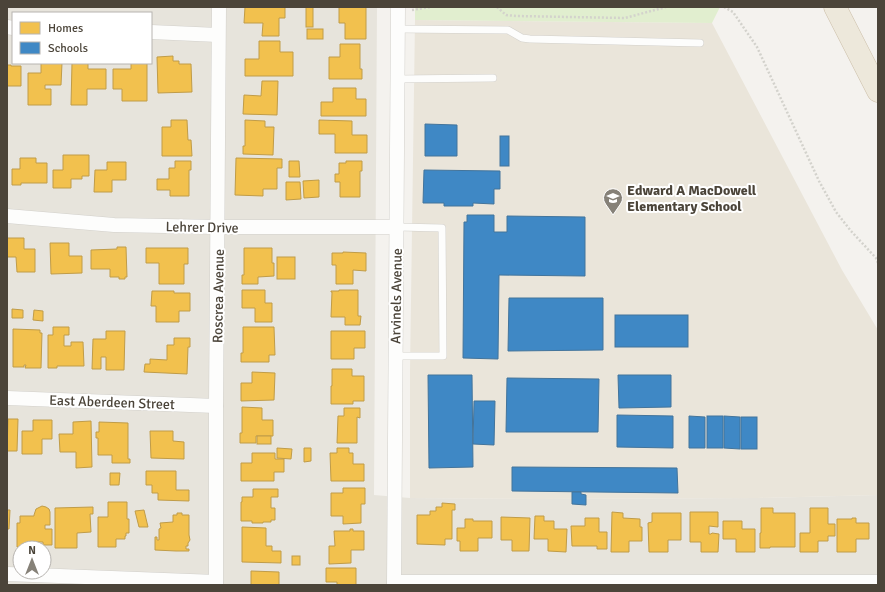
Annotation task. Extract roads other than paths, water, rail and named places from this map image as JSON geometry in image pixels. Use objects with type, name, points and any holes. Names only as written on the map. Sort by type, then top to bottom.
[{"type":"highway","points":[[834,7],[878,91]]},
{"type":"street","name":"Roscrea Avenue","points":[[216,583],[219,7]]},
{"type":"street","name":"Arvinels Avenue","points":[[394,583],[398,9]]},
{"type":"street","points":[[152,32],[218,35]]},
{"type":"street","name":"Lehrer Drive","points":[[7,216],[114,226],[397,227]]},
{"type":"street","name":"East Aberdeen Street","points":[[7,398],[216,406]]},
{"type":"street","points":[[7,574],[216,583]]},
{"type":"street","points":[[394,583],[878,582]]},
{"type":"lane","points":[[398,29],[508,30],[522,38],[530,39],[700,44]]},
{"type":"lane","points":[[398,79],[492,78]]},
{"type":"lane","points":[[395,356],[443,356],[442,228],[397,227]]},
{"type":"place","name":"Edward A MacDowell Elementary School","points":[[613,215]]}]
